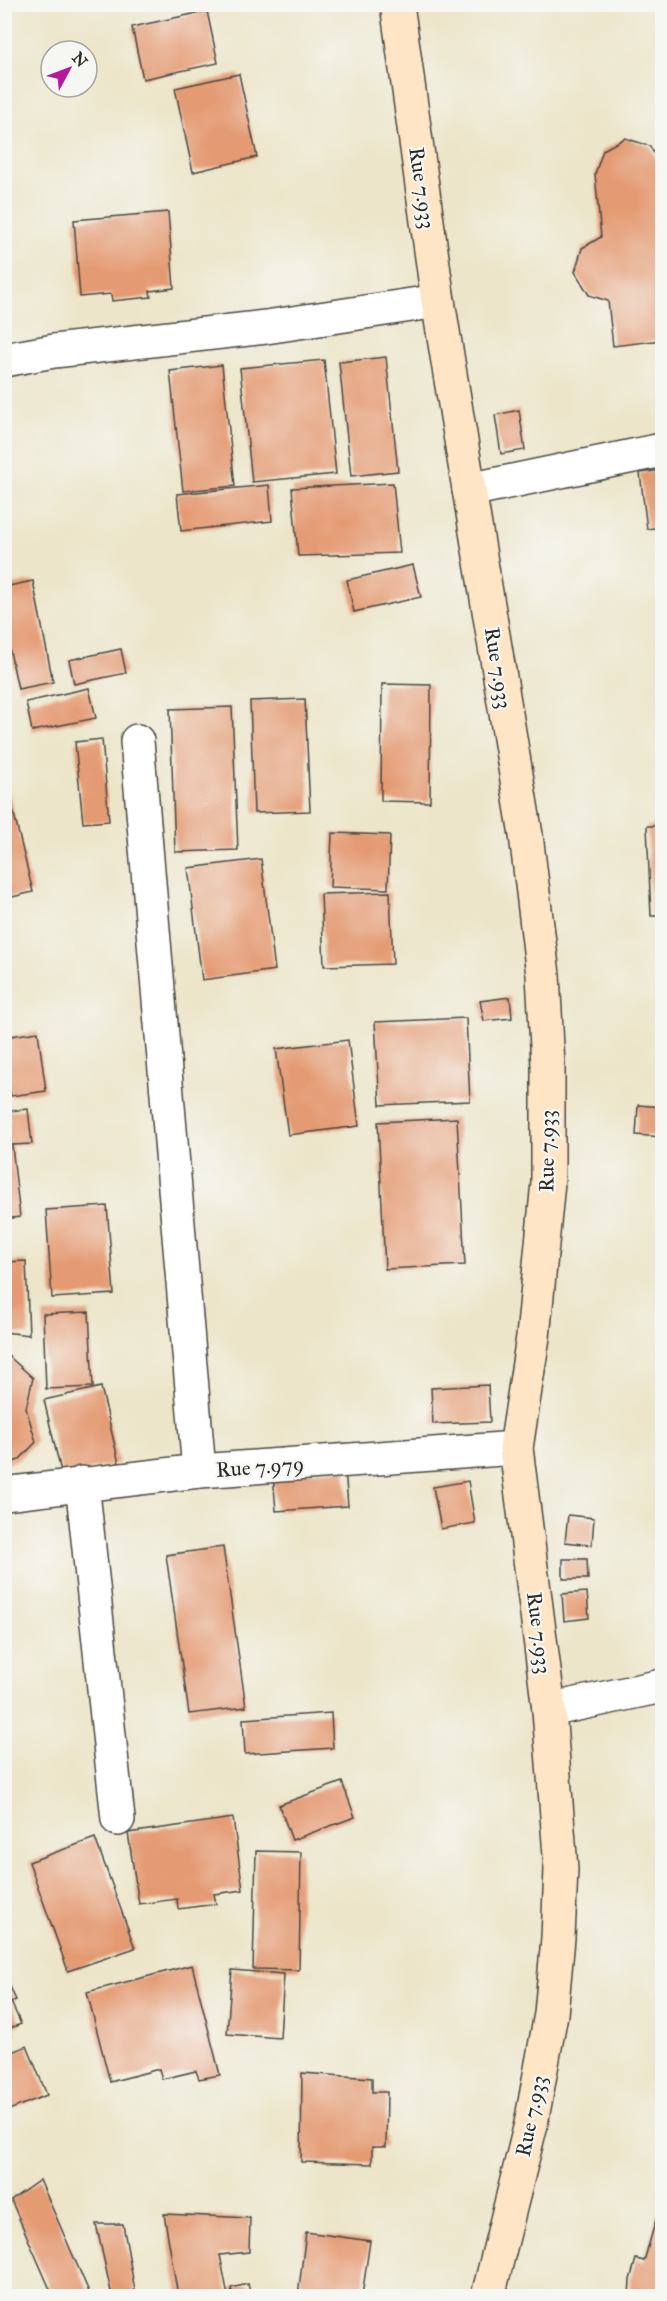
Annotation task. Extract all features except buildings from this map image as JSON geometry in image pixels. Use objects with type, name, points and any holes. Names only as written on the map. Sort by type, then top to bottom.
[{"type":"street","name":"Rue 7.933","points":[[397,4],[438,302],[526,835],[543,975],[548,1065],[548,1182],[533,1337],[516,1449],[549,1710],[561,1869],[551,2014],[531,2124],[494,2295]]},
{"type":"street","points":[[4,360],[54,351],[266,327],[438,302]]},
{"type":"street","points":[[469,490],[663,450]]},
{"type":"street","points":[[137,741],[199,1471]]},
{"type":"street","name":"Rue 7.979","points":[[4,1494],[199,1471],[516,1449]]},
{"type":"street","points":[[82,1484],[118,1819]]},
{"type":"street","points":[[549,1710],[663,1686]]}]
